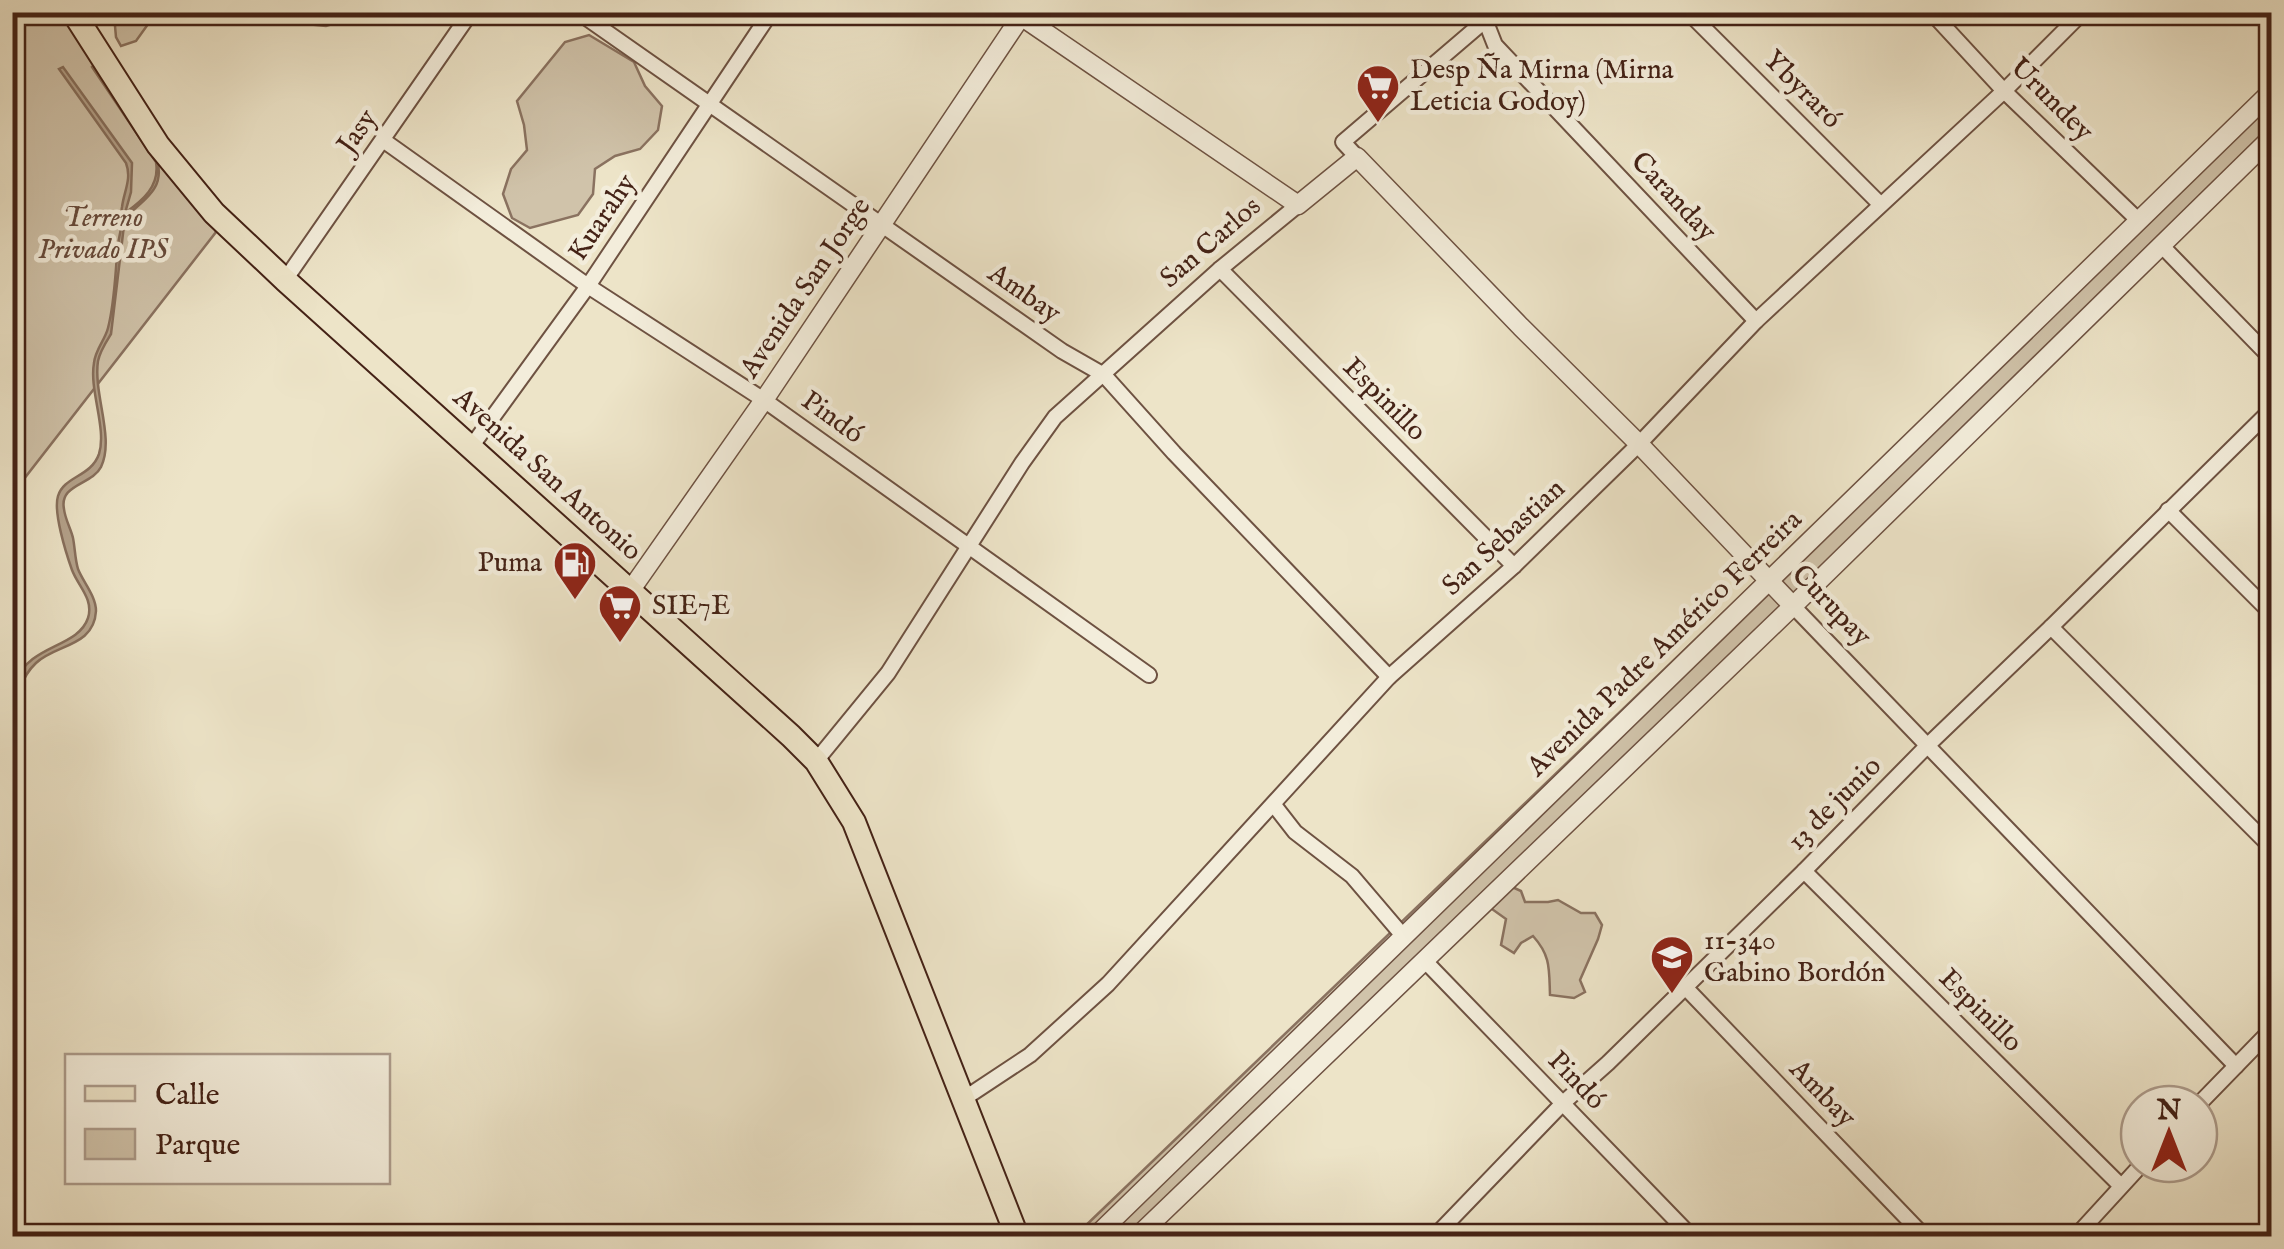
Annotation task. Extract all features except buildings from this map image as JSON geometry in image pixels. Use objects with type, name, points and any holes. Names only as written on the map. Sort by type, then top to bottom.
[{"type":"main road","name":"Avenida San Antonio","points":[[73,12],[158,146],[214,213],[816,761],[854,822],[1018,1236]]},
{"type":"street","name":"Jasy","points":[[286,280],[471,12]]},
{"type":"street","name":"Ambay","points":[[578,12],[1062,351],[1104,375],[1389,677]]},
{"type":"street","name":"Kuarahy","points":[[471,447],[588,286],[771,12]]},
{"type":"street","name":"Ybyraró","points":[[1688,12],[1880,204]]},
{"type":"street","name":"Urundey","points":[[1930,12],[2004,91],[2138,220]]},
{"type":"street","name":"San Sebastian","points":[[962,1100],[1030,1054],[1108,984],[1389,677],[1514,566],[1639,444],[1756,321],[2004,91],[2082,12]]},
{"type":"street","points":[[1020,14],[1298,205]]},
{"type":"street","name":"Avenida San Jorge","points":[[630,590],[764,400],[1020,14]]},
{"type":"street","name":"Curupay","points":[[1487,16],[1343,142],[2236,1066]]},
{"type":"street","name":"Caranday","points":[[1487,16],[1495,45],[1756,321]]},
{"type":"street","name":"Avenida Padre Américo Ferreira","points":[[1096,1236],[2272,91]]},
{"type":"street","points":[[1138,1236],[1793,606],[2272,137]]},
{"type":"street","name":"Pindó","points":[[383,140],[588,286],[764,400],[1149,674]]},
{"type":"street","name":"San Carlos","points":[[816,761],[888,673],[1055,417],[1220,269],[1357,156]]},
{"type":"street","points":[[2162,245],[2272,358]]},
{"type":"street","name":"Espinillo","points":[[1220,269],[1514,566]]},
{"type":"street","name":"13 de junio","points":[[1435,1236],[1562,1104],[2272,409]]},
{"type":"street","points":[[2168,510],[2272,614]]},
{"type":"street","points":[[2051,627],[2272,848]]},
{"type":"street","points":[[1274,806],[1295,832],[1352,876],[1404,937]]},
{"type":"street","name":"Espinillo","points":[[1804,871],[2121,1186]]},
{"type":"street","name":"Pindó","points":[[1425,961],[1691,1236]]},
{"type":"street","name":"Ambay","points":[[1685,987],[1924,1236]]},
{"type":"street","points":[[2218,1084],[2272,1029]]},
{"type":"street","points":[[2076,1236],[2121,1186]]},
{"type":"green space","name":"Terreno Privado IPS","points":[[13,13],[66,13],[216,232],[13,493]]},
{"type":"green space","points":[[127,13],[156,13],[136,41],[121,46],[115,26]]},
{"type":"green space","points":[[287,13],[360,13],[326,26],[296,23]]},
{"type":"green space","points":[[589,35],[634,62],[645,86],[662,106],[658,130],[640,149],[615,156],[595,169],[593,194],[578,215],[530,228],[512,218],[503,194],[511,169],[527,150],[517,101],[565,42]]},
{"type":"green space","points":[[2271,85],[2271,132],[1790,597],[1769,568]]},
{"type":"green space","points":[[1754,583],[1762,584],[1780,605],[1779,611],[1510,886],[1521,891],[1525,902],[1558,900],[1581,913],[1595,913],[1602,925],[1580,980],[1585,992],[1574,998],[1550,995],[1548,963],[1539,943],[1533,936],[1514,953],[1501,945],[1506,919],[1485,904],[1134,1236],[1078,1236],[1079,1232]]},
{"type":"shaded area","points":[[93,66],[155,155],[159,175],[153,191],[125,217],[111,334],[98,361],[105,455],[97,473],[71,489],[64,501],[78,569],[95,605],[94,623],[81,638],[36,663],[20,689],[13,719],[13,690],[23,669],[83,628],[88,618],[89,605],[72,570],[57,503],[61,489],[90,467],[99,454],[101,433],[94,363],[110,318],[128,180],[126,163],[59,69],[63,67],[132,163],[131,192],[125,213],[149,192],[157,171],[156,162]]},
{"type":"place","name":"Desp Ña Mirna (Mirna Leticia Godoy)","points":[[1378,124]]},
{"type":"place","name":"Puma","points":[[575,601]]},
{"type":"place","name":"SIE7E","points":[[620,644]]},
{"type":"place","name":"11-340 Gabino Bordón","points":[[1672,995]]}]
